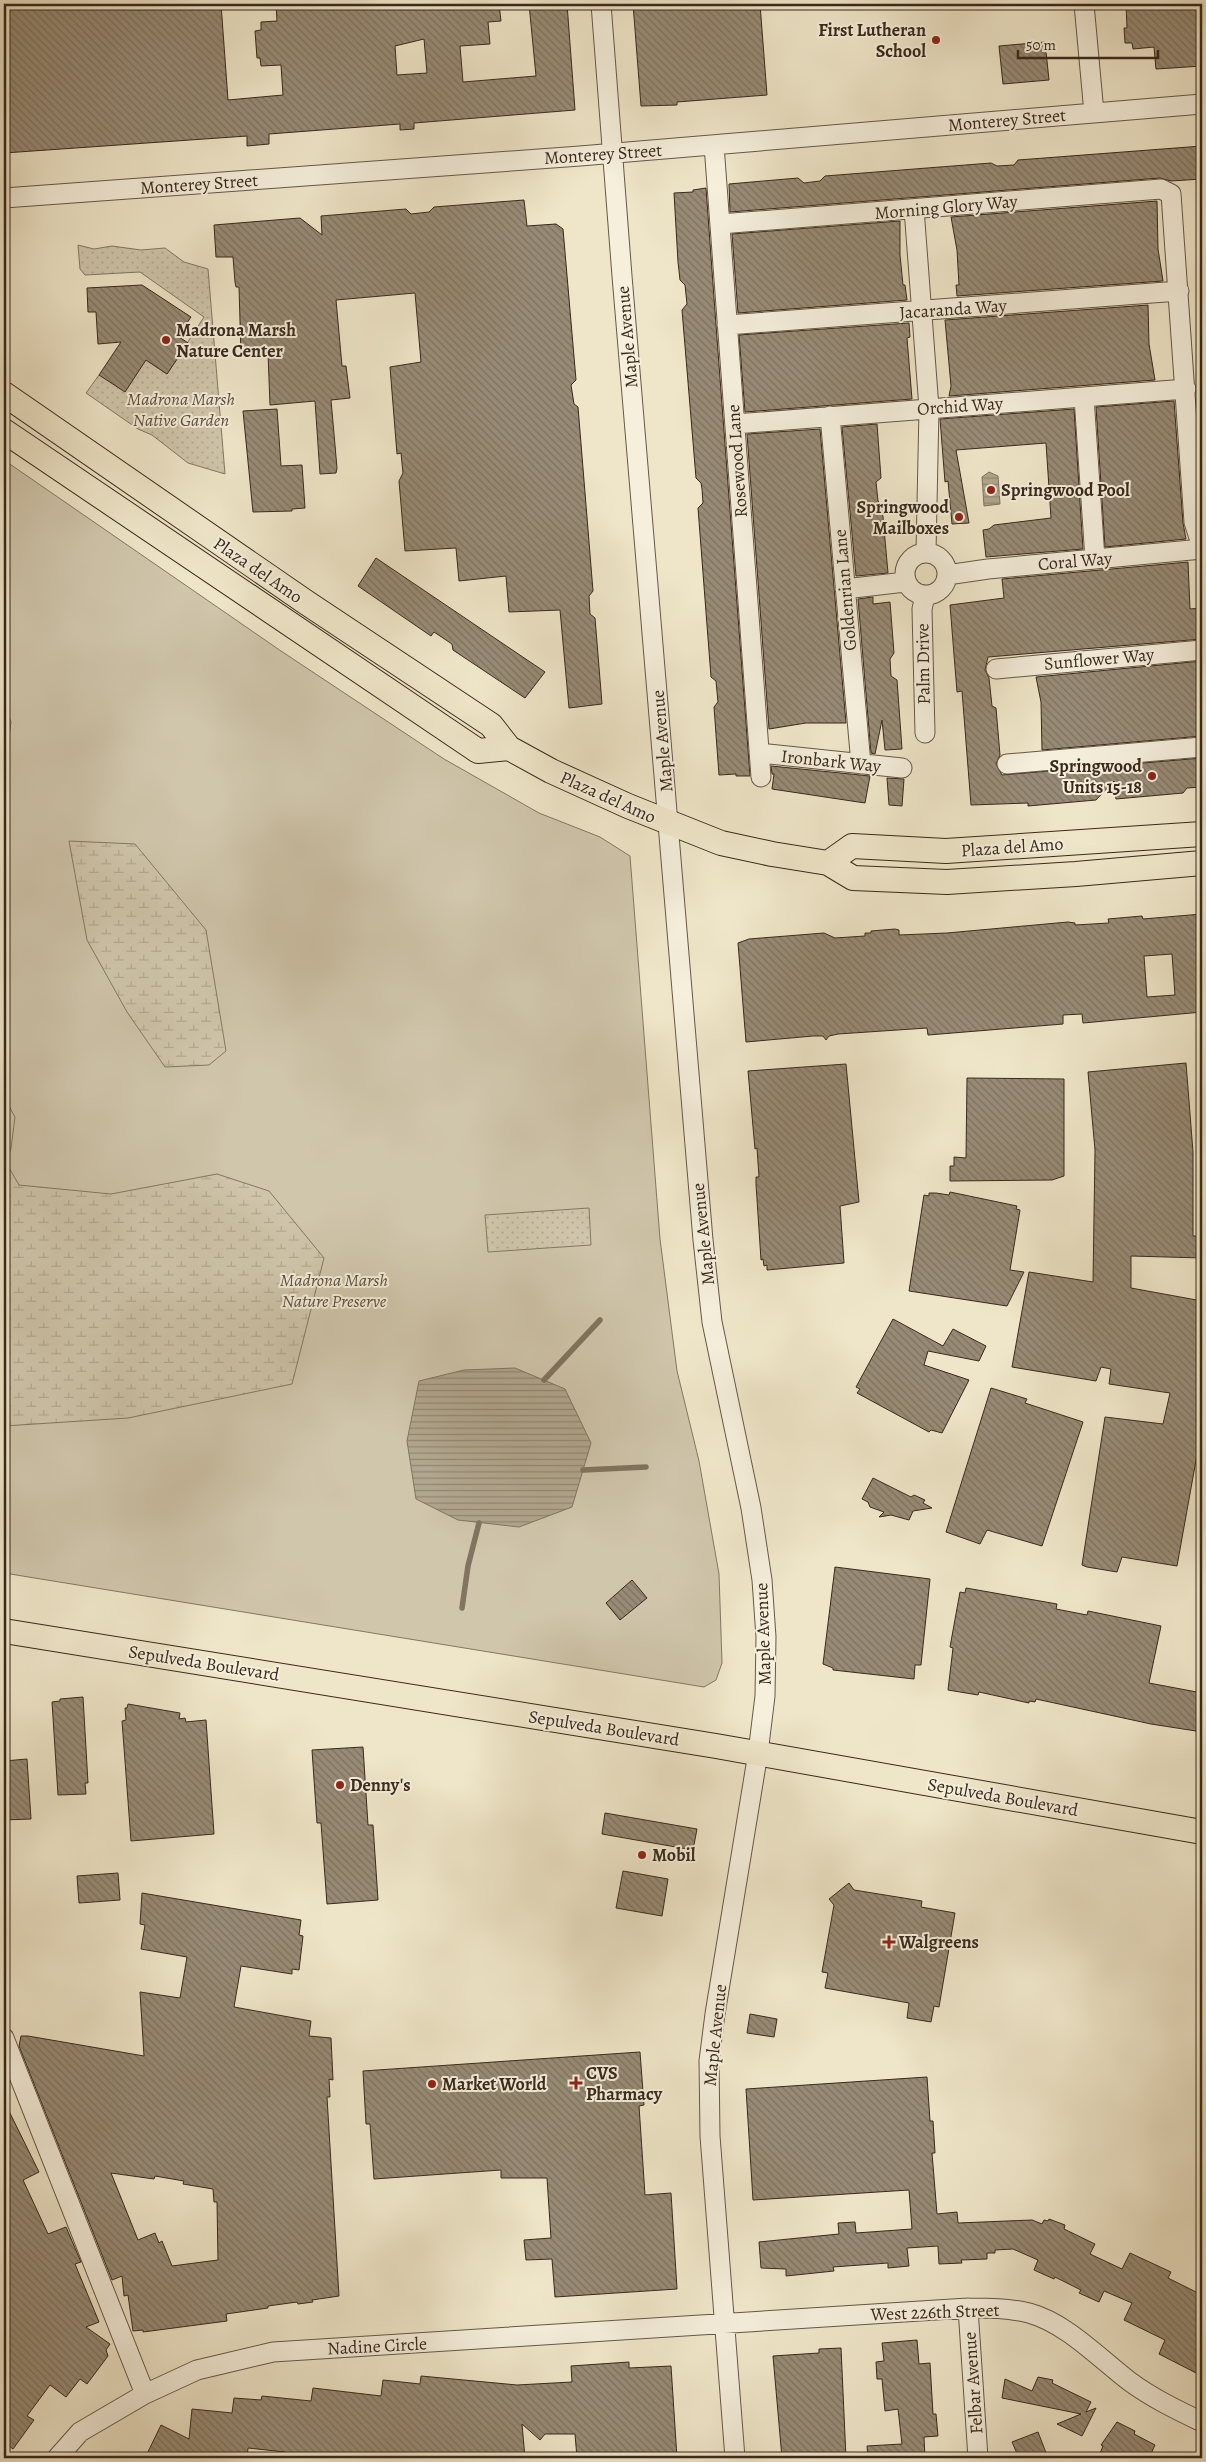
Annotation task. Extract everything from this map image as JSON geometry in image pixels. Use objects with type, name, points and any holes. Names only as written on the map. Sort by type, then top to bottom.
[{"type":"main road","name":"Plaza del Amo","points":[[4,394],[307,603],[491,724],[509,748],[551,771],[668,823],[722,843],[772,854],[828,863],[853,878],[937,882],[1076,874],[1202,863]]},
{"type":"main road","points":[[10,435],[33,415]]},
{"type":"main road","name":"Plaza del Amo","points":[[10,435],[478,751],[509,748]]},
{"type":"main road","points":[[293,626],[307,603]]},
{"type":"main road","name":"Plaza del Amo","points":[[828,863],[852,846],[935,851],[1202,834]]},
{"type":"main road","points":[[935,851],[937,882]]},
{"type":"main road","name":"Sepulveda Boulevard","points":[[4,1631],[758,1753],[1202,1832]]},
{"type":"street","name":"Maple Avenue","points":[[601,4],[685,1039],[712,1322],[751,1508],[762,1580],[766,1637],[765,1696],[758,1753],[709,2061],[710,2136],[735,2458]]},
{"type":"street","points":[[1084,4],[1094,113]]},
{"type":"street","name":"Monterey Street","points":[[4,198],[714,145],[1202,104]]},
{"type":"street","name":"Rosewood Lane","points":[[714,145],[761,777]]},
{"type":"street","name":"Morning Glory Way","points":[[720,224],[1161,189],[1171,194],[1179,291]]},
{"type":"street","points":[[914,209],[929,408],[926,553]]},
{"type":"street","points":[[1179,291],[1194,522],[1202,548]]},
{"type":"street","name":"Jacaranda Way","points":[[727,325],[1179,291]]},
{"type":"street","name":"Orchid Way","points":[[735,424],[1186,389]]},
{"type":"street","points":[[1084,397],[1095,559]]},
{"type":"street","name":"Goldenrian Lane","points":[[830,416],[861,764]]},
{"type":"street","name":"Coral Way","points":[[947,575],[1202,548]]},
{"type":"street","points":[[926,553],[935,555],[942,560],[947,575],[940,590],[925,596],[910,589],[905,582],[904,574],[911,558],[926,553]]},
{"type":"street","points":[[845,589],[905,582]]},
{"type":"street","name":"Palm Drive","points":[[925,596],[922,609],[925,733]]},
{"type":"street","name":"Sunflower Way","points":[[996,669],[1202,650]]},
{"type":"street","points":[[1007,764],[1202,747]]},
{"type":"street","name":"Ironbark Way","points":[[759,753],[902,768]]},
{"type":"street","points":[[4,2038],[145,2394]]},
{"type":"street","name":"West 226th Street","points":[[726,2325],[968,2308],[999,2308],[1030,2313],[1063,2330],[1129,2381],[1164,2404],[1202,2422]]},
{"type":"street","name":"Felbar Avenue","points":[[968,2308],[978,2458]]},
{"type":"street","name":"Nadine Circle","points":[[57,2458],[80,2432],[145,2394],[197,2370],[273,2352],[726,2325]]},
{"type":"green space","name":"Madrona Marsh Native Garden","points":[[78,245],[94,249],[112,246],[141,250],[165,248],[184,262],[208,269],[225,474],[188,463],[152,435],[138,429],[86,393],[99,375],[146,360],[167,374],[204,317],[140,272],[85,275],[80,269]]},
{"type":"green space","name":"Madrona Marsh Nature Preserve","points":[[4,460],[281,651],[444,759],[539,813],[600,837],[630,856],[660,1239],[677,1371],[699,1461],[719,1574],[722,1663],[716,1680],[704,1687],[4,1573]]},
{"type":"green space","points":[[4,703],[11,722],[7,752],[8,801],[4,804]]},
{"type":"green space","points":[[69,841],[135,844],[206,930],[226,1051],[209,1065],[165,1067],[127,1012],[87,940]]},
{"type":"green space","points":[[4,1097],[15,1117],[11,1148],[4,1173]]},
{"type":"green space","points":[[4,1159],[19,1185],[111,1194],[217,1174],[269,1191],[324,1258],[292,1384],[128,1418],[4,1426]]},
{"type":"green space","points":[[589,1208],[591,1245],[488,1252],[485,1215]]},
{"type":"shaded area","name":"Springwood Pool","points":[[989,472],[998,476],[1000,504],[984,506],[982,477]]},
{"type":"shaded area","points":[[515,1368],[565,1389],[591,1443],[572,1507],[519,1527],[458,1520],[416,1499],[407,1441],[419,1381],[464,1370]]},
{"type":"building","points":[[4,4],[221,4],[228,100],[283,95],[281,65],[261,66],[260,58],[257,58],[255,31],[261,30],[261,22],[277,21],[276,4],[499,4],[501,21],[488,22],[490,44],[460,46],[463,82],[536,76],[529,4],[567,4],[575,110],[414,123],[414,129],[400,130],[400,124],[269,134],[269,144],[247,146],[247,136],[4,153]],"holes":[[[424,39],[427,73],[397,75],[395,46]]]},
{"type":"building","points":[[633,4],[760,4],[767,95],[677,102],[677,105],[641,106]]},
{"type":"building","points":[[1126,4],[1202,4],[1202,66],[1156,69],[1154,47],[1133,49],[1132,43],[1125,43],[1124,28],[1127,28]]},
{"type":"building","points":[[1045,42],[1049,80],[1003,84],[999,46]]},
{"type":"building","points":[[1202,146],[1202,179],[1171,181],[1160,178],[730,212],[729,184],[798,178],[804,183],[820,181],[825,176],[991,163],[997,166],[1014,165],[1018,160]]},
{"type":"building","points":[[706,188],[750,776],[736,776],[736,774],[719,775],[714,707],[718,702],[716,681],[711,677],[698,508],[703,503],[702,489],[701,483],[696,478],[682,310],[687,304],[685,285],[680,280],[678,262],[674,193],[693,192],[693,190]]},
{"type":"building","points":[[524,200],[527,226],[556,224],[563,229],[576,380],[571,385],[574,404],[578,407],[593,591],[589,596],[590,614],[595,618],[602,704],[569,708],[560,610],[509,612],[506,576],[459,581],[456,548],[405,551],[399,481],[403,473],[401,453],[397,454],[390,367],[421,362],[415,293],[336,300],[342,366],[346,366],[350,398],[331,400],[337,468],[336,473],[320,474],[315,401],[270,405],[268,353],[241,355],[239,287],[236,287],[235,282],[233,257],[216,257],[214,225],[300,218],[322,235],[321,216],[406,209],[411,214],[429,212],[434,207]]},
{"type":"building","points":[[1157,201],[1158,249],[1163,281],[957,296],[956,285],[959,285],[957,250],[951,217]]},
{"type":"building","points":[[900,221],[900,255],[903,285],[905,285],[907,300],[738,313],[732,234]]},
{"type":"building","name":"Madrona Marsh Nature Center","points":[[142,285],[191,317],[178,336],[188,343],[167,374],[146,360],[125,392],[99,375],[121,342],[98,344],[96,312],[88,312],[87,288]]},
{"type":"building","points":[[1148,305],[1149,344],[1155,380],[949,396],[951,386],[945,320]]},
{"type":"building","points":[[909,323],[910,337],[907,338],[912,399],[745,412],[739,335]]},
{"type":"building","points":[[1174,401],[1183,523],[1186,539],[1105,547],[1096,407]]},
{"type":"building","points":[[277,409],[281,466],[302,465],[305,508],[292,509],[292,511],[253,512],[243,411]]},
{"type":"building","points":[[1074,409],[1083,549],[986,557],[983,530],[989,529],[994,525],[1051,518],[1046,443],[956,450],[969,523],[952,524],[948,481],[945,482],[940,419]]},
{"type":"building","points":[[877,424],[881,478],[876,482],[878,501],[882,506],[888,573],[856,576],[842,427]]},
{"type":"building","points":[[820,429],[846,723],[806,723],[769,729],[747,434]]},
{"type":"building","points":[[376,558],[545,672],[525,698],[453,650],[452,644],[434,632],[431,636],[358,586]]},
{"type":"building","points":[[1188,562],[1190,609],[1202,608],[1202,639],[988,657],[985,670],[989,678],[992,706],[996,708],[1000,755],[996,764],[1002,775],[1202,758],[1202,787],[1187,788],[1183,793],[1116,799],[1114,781],[1096,800],[1028,806],[1028,803],[971,805],[962,691],[957,692],[950,605],[1004,598],[1002,579]]},
{"type":"building","points":[[873,597],[873,604],[890,602],[894,653],[890,659],[891,676],[897,680],[902,749],[885,750],[882,720],[875,754],[871,753],[858,599]]},
{"type":"building","points":[[1202,661],[1202,736],[1042,750],[1041,702],[1036,677]]},
{"type":"building","points":[[771,766],[870,776],[865,803],[772,789],[774,774],[772,774]]},
{"type":"building","points":[[887,778],[904,779],[902,806],[889,805]]},
{"type":"building","points":[[1202,914],[1202,1012],[1083,1023],[1082,1014],[1063,1015],[1063,1024],[928,1035],[927,1028],[838,1034],[829,1036],[826,1040],[823,1036],[813,1036],[746,1042],[738,943],[749,939],[824,933],[835,938],[865,936],[865,933],[871,933],[871,931],[895,929],[899,930],[899,935],[947,933],[1068,922],[1075,923],[1075,925],[1109,923],[1108,919],[1142,916],[1143,919]],"holes":[[[1172,954],[1175,995],[1147,997],[1144,956]]]},
{"type":"building","points":[[1186,1063],[1193,1152],[1193,1236],[1202,1236],[1202,1258],[1131,1256],[1131,1288],[1202,1301],[1202,1427],[1177,1566],[1122,1557],[1117,1572],[1082,1565],[1105,1417],[1163,1424],[1170,1393],[1109,1384],[1111,1369],[1101,1367],[1096,1381],[1012,1367],[1029,1272],[1093,1282],[1095,1150],[1088,1072]]},
{"type":"building","points":[[846,1064],[859,1202],[840,1206],[844,1263],[767,1270],[767,1265],[764,1266],[763,1259],[761,1260],[756,1184],[756,1177],[759,1177],[748,1071]]},
{"type":"building","points":[[967,1078],[1064,1079],[1064,1176],[1052,1180],[950,1181],[950,1166],[954,1166],[954,1157],[966,1158]]},
{"type":"building","points":[[950,1192],[1017,1206],[1016,1209],[1020,1210],[1010,1270],[1024,1272],[1007,1306],[909,1291],[924,1195],[929,1196],[929,1193],[936,1193],[949,1195]]},
{"type":"building","points":[[893,1319],[943,1346],[953,1329],[986,1346],[979,1361],[928,1351],[924,1365],[969,1380],[942,1433],[931,1430],[929,1432],[857,1393],[860,1389],[856,1387]]},
{"type":"building","points":[[991,1388],[1027,1399],[1025,1403],[1083,1422],[1042,1546],[987,1530],[980,1544],[946,1532]]},
{"type":"building","points":[[873,1478],[911,1497],[914,1495],[925,1500],[923,1503],[932,1508],[913,1511],[909,1520],[891,1515],[879,1517],[884,1512],[870,1507],[868,1502],[862,1499]]},
{"type":"building","points":[[835,1567],[930,1579],[921,1665],[915,1665],[914,1679],[833,1670],[833,1668],[823,1664]]},
{"type":"building","points":[[632,1580],[647,1598],[620,1620],[606,1603]]},
{"type":"building","points":[[966,1588],[1057,1604],[1056,1609],[1087,1615],[1088,1611],[1161,1626],[1149,1683],[1202,1693],[1202,1730],[1196,1731],[1151,1724],[1036,1699],[1035,1702],[1029,1701],[1029,1703],[979,1692],[978,1695],[948,1690],[953,1648],[950,1647],[960,1592],[965,1593]]},
{"type":"building","points":[[83,1697],[88,1783],[85,1783],[86,1794],[58,1795],[52,1702],[60,1701],[60,1699]]},
{"type":"building","points":[[128,1704],[180,1713],[179,1719],[185,1718],[186,1722],[206,1720],[214,1834],[131,1841],[122,1721],[126,1720],[125,1708],[127,1708]]},
{"type":"building","points":[[363,1747],[368,1825],[373,1825],[378,1900],[327,1904],[321,1823],[317,1823],[312,1750]]},
{"type":"building","points":[[27,1759],[31,1819],[4,1820],[4,1761]]},
{"type":"building","points":[[605,1813],[697,1829],[693,1850],[602,1834]]},
{"type":"building","points":[[623,1871],[668,1879],[662,1916],[616,1908]]},
{"type":"building","points":[[118,1873],[120,1900],[79,1903],[77,1876]]},
{"type":"building","name":"Walgreens","points":[[849,1883],[854,1890],[922,1901],[921,1907],[955,1913],[939,2007],[934,2006],[931,2022],[907,2018],[909,2003],[825,1988],[828,1973],[822,1972],[834,1905],[829,1899]]},
{"type":"building","points":[[142,1893],[301,1920],[299,1935],[303,1936],[299,1970],[292,1969],[292,1974],[241,1966],[234,2007],[311,2021],[309,2036],[331,2038],[333,2080],[329,2079],[330,2097],[327,2097],[339,2296],[312,2300],[313,2302],[268,2306],[268,2308],[226,2314],[227,2321],[143,2332],[143,2330],[133,2331],[128,2295],[124,2296],[122,2276],[112,2280],[19,2046],[21,2036],[28,2036],[144,2056],[140,1992],[180,1998],[187,1957],[141,1949],[145,1925],[140,1924]],"holes":[[[111,2173],[154,2179],[155,2176],[184,2181],[183,2184],[213,2189],[214,2202],[217,2202],[218,2260],[172,2266],[162,2241],[159,2243],[155,2233],[138,2240]]]},
{"type":"building","points":[[750,2014],[777,2019],[774,2037],[747,2033]]},
{"type":"building","points":[[640,2052],[644,2105],[639,2106],[645,2195],[671,2193],[677,2289],[555,2297],[552,2259],[526,2260],[524,2240],[551,2238],[547,2178],[501,2178],[501,2170],[374,2179],[370,2124],[366,2124],[363,2071]]},
{"type":"building","points":[[927,2077],[930,2121],[933,2121],[935,2153],[932,2153],[937,2214],[957,2212],[958,2223],[1032,2220],[1042,2224],[1044,2220],[1048,2221],[1049,2219],[1065,2225],[1064,2229],[1095,2244],[1090,2254],[1122,2269],[1130,2253],[1171,2272],[1168,2278],[1202,2295],[1202,2376],[1159,2354],[1165,2340],[1124,2320],[1132,2303],[1104,2291],[1099,2302],[1079,2293],[1081,2290],[1055,2277],[1054,2279],[1034,2270],[1038,2260],[1013,2249],[995,2250],[995,2253],[987,2253],[987,2259],[961,2260],[962,2263],[939,2264],[938,2246],[907,2248],[909,2266],[888,2268],[888,2263],[833,2267],[834,2271],[786,2276],[786,2269],[761,2268],[759,2242],[839,2234],[838,2223],[855,2222],[856,2233],[912,2229],[909,2190],[753,2200],[746,2089]]},
{"type":"building","points":[[4,2101],[39,2172],[23,2180],[48,2234],[66,2227],[81,2262],[75,2264],[99,2322],[86,2327],[110,2344],[106,2350],[108,2356],[87,2384],[80,2379],[66,2397],[50,2385],[27,2416],[34,2420],[13,2449],[4,2442]]},
{"type":"building","points":[[917,2340],[919,2364],[930,2363],[933,2414],[936,2414],[938,2436],[924,2437],[925,2458],[868,2458],[867,2446],[902,2444],[898,2409],[885,2411],[882,2379],[877,2379],[876,2362],[884,2361],[882,2343]]},
{"type":"building","points":[[841,2348],[846,2458],[782,2458],[773,2356],[819,2353],[819,2349]]},
{"type":"building","points":[[629,2362],[629,2368],[671,2366],[677,2458],[577,2458],[575,2434],[545,2434],[540,2440],[522,2424],[525,2458],[295,2458],[295,2456],[284,2455],[285,2452],[248,2448],[247,2458],[145,2458],[161,2425],[189,2439],[192,2409],[232,2413],[234,2398],[261,2400],[262,2396],[311,2401],[313,2388],[381,2396],[383,2380],[420,2384],[421,2376],[517,2385],[572,2382],[571,2366]]},
{"type":"building","points":[[1038,2377],[1053,2380],[1052,2383],[1091,2402],[1086,2412],[1096,2408],[1082,2436],[1057,2424],[1081,2414],[1002,2398],[1005,2379],[1032,2391]]},
{"type":"building","points":[[1117,2422],[1135,2431],[1134,2434],[1155,2445],[1149,2458],[1098,2458],[1103,2446],[1101,2445]]},
{"type":"building","points":[[1038,2432],[1048,2458],[1019,2458],[1012,2442]]},
{"type":"waterway","points":[[544,1380],[600,1320]]},
{"type":"waterway","points":[[583,1470],[646,1467]]},
{"type":"waterway","points":[[462,1608],[468,1566],[479,1523]]},
{"type":"place","name":"First Lutheran School","points":[[936,40]]},
{"type":"place","name":"Madrona Marsh Nature Center","points":[[166,340]]},
{"type":"place","name":"Springwood Pool","points":[[991,490]]},
{"type":"place","name":"Springwood Mailboxes","points":[[959,517]]},
{"type":"place","name":"Springwood Units 15-18","points":[[1152,776]]},
{"type":"place","name":"Denny's","points":[[340,1785]]},
{"type":"place","name":"Mobil","points":[[642,1855]]},
{"type":"place","name":"Walgreens","points":[[889,1942]]},
{"type":"place","name":"CVS Pharmacy","points":[[576,2083]]},
{"type":"place","name":"Market World","points":[[432,2084]]}]
